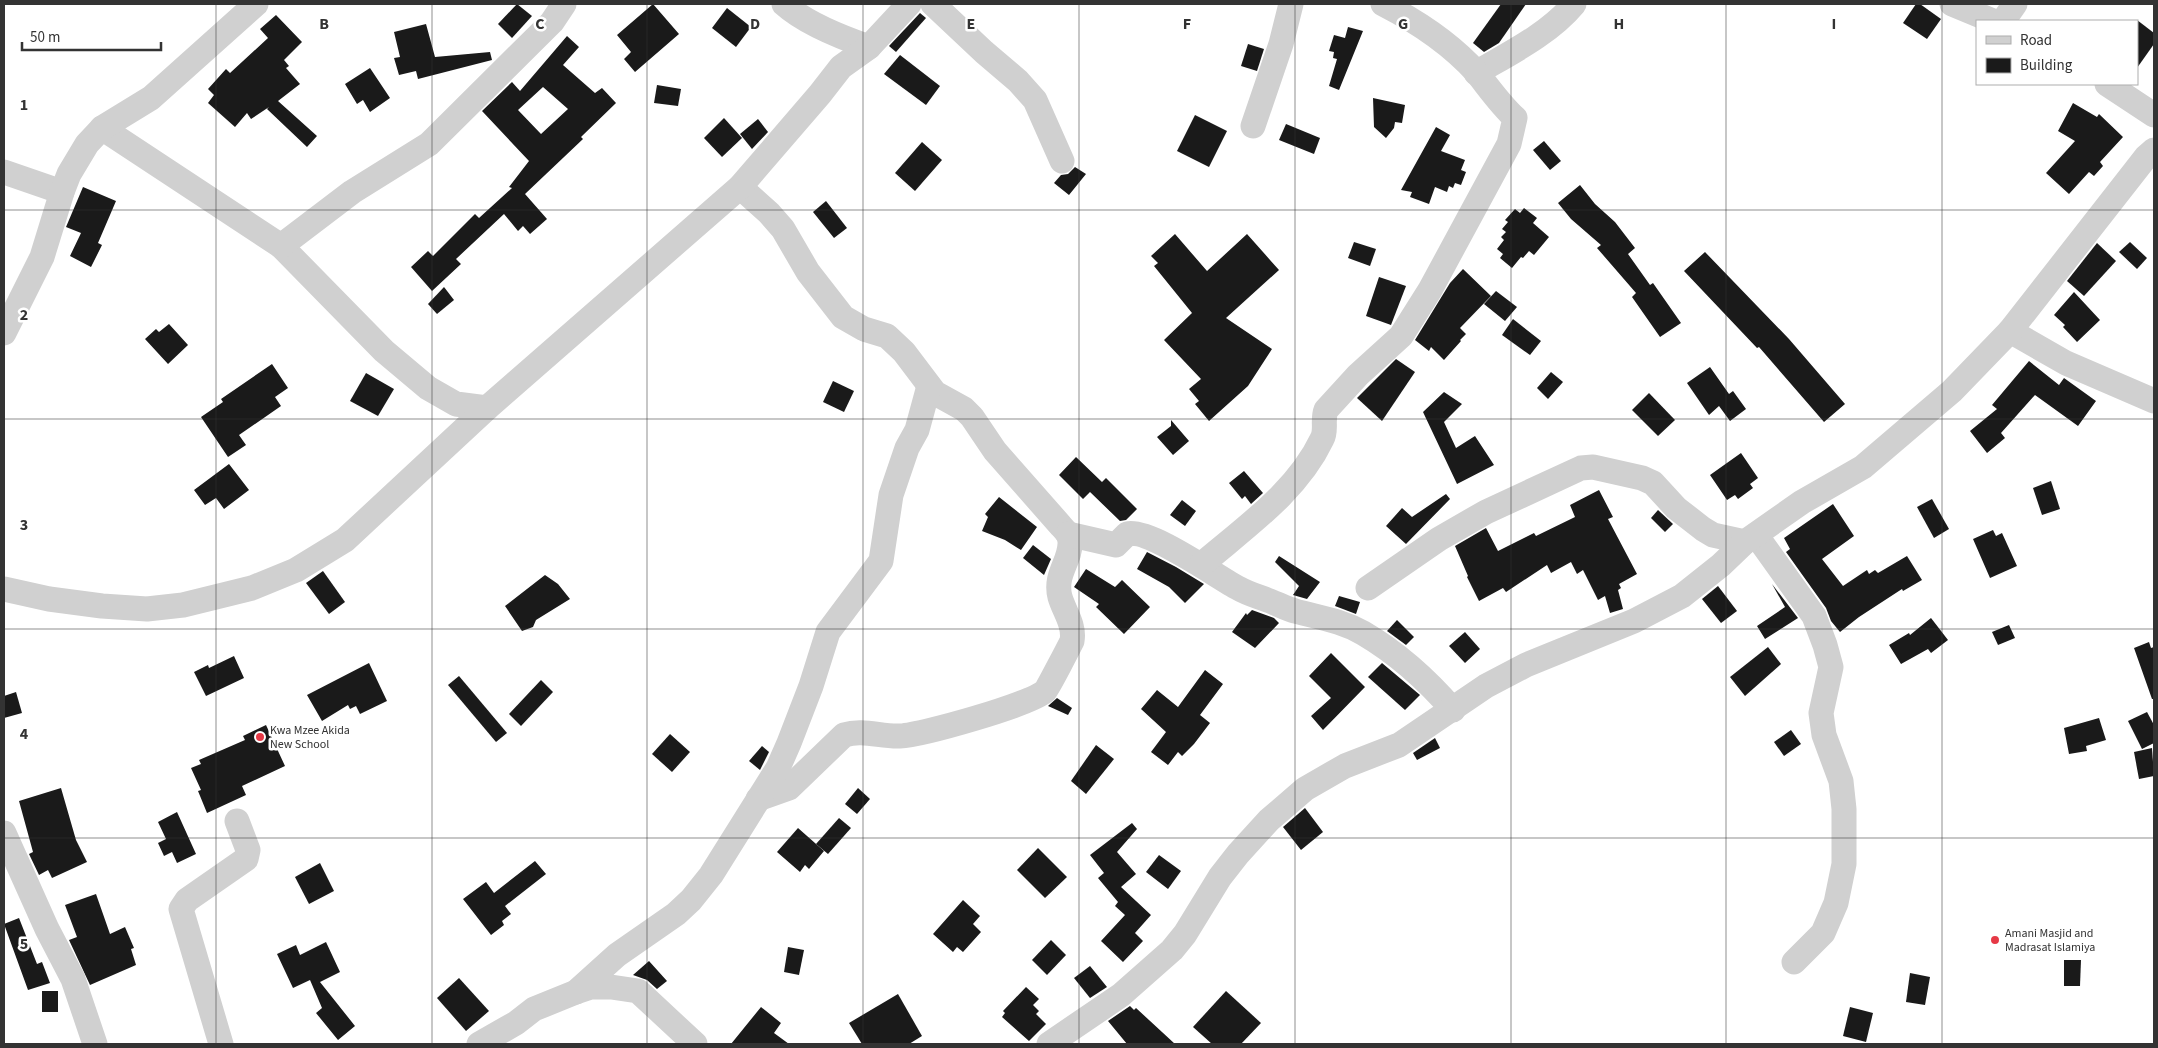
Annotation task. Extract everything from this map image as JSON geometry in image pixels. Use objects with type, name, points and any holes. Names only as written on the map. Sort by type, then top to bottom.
[{"type":"street","points":[[4,333],[42,257],[69,174],[87,144],[102,128],[151,98],[256,4]]},
{"type":"street","points":[[280,246],[352,192],[428,144],[552,22],[564,4]]},
{"type":"street","points":[[784,4],[791,11],[843,38],[869,47]]},
{"type":"street","points":[[4,589],[49,599],[102,606],[147,609],[183,605],[252,588],[296,570],[345,540],[487,408],[740,187],[841,67],[869,47],[909,4]]},
{"type":"street","points":[[933,4],[1018,81],[1035,100],[1062,161]]},
{"type":"street","points":[[1253,126],[1278,53],[1291,4]]},
{"type":"street","points":[[1201,565],[1299,476],[1322,440],[1326,410],[1377,356],[1397,342],[1430,290],[1509,144],[1515,118],[1476,73],[1440,39],[1411,18],[1384,4]]},
{"type":"street","points":[[1476,73],[1544,30],[1565,14],[1574,4]]},
{"type":"street","points":[[1952,4],[1991,20]]},
{"type":"street","points":[[2004,20],[2015,4]]},
{"type":"street","points":[[2109,85],[2154,115]]},
{"type":"street","points":[[102,128],[280,246],[384,351],[428,388],[456,404],[487,408]]},
{"type":"street","points":[[1049,1044],[1121,995],[1172,950],[1185,934],[1220,877],[1238,854],[1269,820],[1305,789],[1345,766],[1399,745],[1486,686],[1526,665],[1634,621],[1682,596],[1721,565],[1750,538],[1802,502],[1863,467],[1952,390],[2010,331],[2146,157],[2154,150]]},
{"type":"street","points":[[4,172],[62,192]]},
{"type":"street","points":[[740,187],[769,213],[783,229],[808,272],[843,317],[854,325],[887,336],[916,368],[935,393],[964,409],[972,416],[995,450],[1068,534],[1070,542],[1059,576],[1058,588],[1070,622],[1072,641],[1045,691],[1034,698],[1012,706],[902,736],[853,732],[844,735],[790,788],[758,799]]},
{"type":"street","points":[[2010,331],[2066,363],[2154,401]]},
{"type":"street","points":[[576,992],[617,955],[676,914],[691,900],[711,875],[778,768],[790,743],[828,632],[881,562],[891,495],[908,448],[917,430],[929,386]]},
{"type":"street","points":[[1368,588],[1439,539],[1486,512],[1581,468],[1593,467],[1642,478],[1653,483],[1676,508],[1713,535],[1750,538],[1814,616],[1831,667],[1820,713],[1824,735],[1841,781],[1844,809],[1844,864],[1836,903],[1823,933],[1794,962]]},
{"type":"street","points":[[1068,534],[1116,545],[1127,534],[1143,535],[1253,595],[1294,611],[1346,624],[1364,634],[1428,682],[1453,710]]},
{"type":"street","points":[[222,1044],[181,908],[187,900],[246,859],[246,845],[237,821]]},
{"type":"street","points":[[4,832],[47,929],[73,979],[95,1044]]},
{"type":"street","points":[[479,1044],[516,1023],[534,1009],[591,987],[611,987],[638,991],[695,1044]]},
{"type":"building","points":[[517,4],[532,16],[512,38],[498,24]]},
{"type":"building","points":[[653,4],[679,34],[635,72],[624,59],[631,52],[617,35]]},
{"type":"building","points":[[1501,4],[1526,4],[1499,43],[1484,52],[1473,43]]},
{"type":"building","points":[[1916,4],[1920,4],[1941,19],[1927,39],[1903,23]]},
{"type":"building","points":[[727,8],[751,27],[736,47],[712,28]]},
{"type":"building","points":[[920,13],[926,18],[896,52],[889,46]]},
{"type":"building","points":[[276,15],[302,42],[284,60],[289,66],[286,68],[300,84],[278,101],[317,136],[307,147],[267,109],[269,107],[251,119],[247,113],[235,127],[208,103],[214,95],[208,89],[226,69],[230,73],[268,38],[260,29]]},
{"type":"building","points":[[2138,21],[2154,33],[2154,44],[2138,67]]},
{"type":"building","points":[[426,24],[435,57],[490,52],[492,60],[418,79],[416,71],[399,75],[394,58],[400,57],[394,32]]},
{"type":"building","points":[[1348,27],[1363,31],[1339,90],[1329,86],[1337,59],[1333,58],[1334,52],[1329,51],[1334,35],[1345,38]]},
{"type":"building","points":[[567,36],[579,47],[563,65],[595,93],[602,88],[616,103],[581,137],[583,139],[525,194],[547,219],[530,234],[523,226],[518,231],[504,214],[456,259],[461,264],[432,291],[411,267],[428,251],[433,256],[475,214],[479,218],[512,188],[509,187],[529,161],[482,111],[512,82],[520,91]],"holes":[[[543,87],[568,109],[541,134],[518,110]]]},
{"type":"building","points":[[1248,44],[1264,49],[1257,71],[1241,66]]},
{"type":"building","points":[[900,55],[940,86],[926,105],[884,74]]},
{"type":"building","points":[[370,68],[390,98],[370,112],[363,100],[357,104],[345,84]]},
{"type":"building","points":[[657,85],[681,89],[678,106],[654,103]]},
{"type":"building","points":[[1373,98],[1405,105],[1402,123],[1395,122],[1394,128],[1386,138],[1374,127]]},
{"type":"building","points":[[2073,103],[2097,117],[2099,114],[2123,137],[2100,162],[2103,166],[2094,176],[2089,172],[2069,194],[2046,173],[2075,141],[2058,131]]},
{"type":"building","points":[[1195,115],[1227,131],[1209,167],[1177,151]]},
{"type":"building","points":[[724,118],[742,138],[722,157],[704,138]]},
{"type":"building","points":[[758,119],[768,132],[752,149],[740,134]]},
{"type":"building","points":[[1286,124],[1320,138],[1314,154],[1279,140]]},
{"type":"building","points":[[1436,127],[1450,135],[1441,151],[1465,160],[1461,170],[1466,172],[1461,185],[1455,183],[1453,188],[1449,186],[1447,192],[1435,187],[1429,204],[1410,197],[1412,192],[1401,190]]},
{"type":"building","points":[[1544,141],[1561,161],[1550,170],[1533,150]]},
{"type":"building","points":[[922,142],[942,160],[915,191],[895,173]]},
{"type":"building","points":[[1075,167],[1086,174],[1069,195],[1054,183],[1061,175],[1068,174]]},
{"type":"building","points":[[1580,185],[1595,204],[1615,222],[1635,248],[1628,254],[1650,285],[1653,283],[1681,323],[1660,337],[1632,297],[1636,293],[1597,248],[1601,245],[1571,219],[1558,203]]},
{"type":"building","points":[[83,187],[116,201],[98,243],[102,245],[91,267],[70,256],[81,233],[66,227]]},
{"type":"building","points":[[826,201],[847,228],[834,238],[813,212]]},
{"type":"building","points":[[1524,208],[1537,218],[1533,223],[1549,237],[1534,255],[1529,251],[1512,268],[1500,258],[1503,254],[1497,249],[1504,240],[1501,237],[1506,232],[1502,229],[1508,222],[1505,220],[1515,209],[1520,213]]},
{"type":"building","points":[[1175,234],[1207,271],[1247,234],[1279,270],[1226,318],[1272,349],[1248,386],[1209,421],[1195,404],[1199,401],[1189,389],[1201,379],[1164,340],[1192,313],[1154,266],[1158,263],[1151,256]]},
{"type":"building","points":[[1354,242],[1376,249],[1370,266],[1348,258]]},
{"type":"building","points":[[2130,242],[2147,258],[2137,269],[2119,252]]},
{"type":"building","points":[[2097,243],[2116,261],[2084,296],[2067,281]]},
{"type":"building","points":[[1705,252],[1789,339],[1845,404],[1824,422],[1759,347],[1757,348],[1684,271]]},
{"type":"building","points":[[1463,269],[1491,296],[1460,328],[1466,334],[1444,360],[1431,347],[1429,351],[1415,340],[1450,283]]},
{"type":"building","points":[[1379,277],[1406,286],[1391,325],[1366,316]]},
{"type":"building","points":[[444,287],[454,300],[437,314],[428,304]]},
{"type":"building","points":[[1496,291],[1517,307],[1505,321],[1484,304]]},
{"type":"building","points":[[2074,292],[2100,320],[2077,342],[2063,327],[2065,325],[2054,315]]},
{"type":"building","points":[[1513,319],[1541,341],[1530,355],[1502,335]]},
{"type":"building","points":[[169,324],[188,345],[168,364],[145,339],[156,329],[159,332]]},
{"type":"building","points":[[1396,359],[1415,372],[1382,421],[1357,398]]},
{"type":"building","points":[[2029,361],[2059,385],[2064,378],[2096,401],[2078,426],[2035,395],[2001,433],[2005,438],[1987,453],[1970,431],[1997,409],[1992,405]]},
{"type":"building","points":[[272,364],[288,388],[275,397],[281,406],[239,435],[246,445],[228,457],[201,417],[223,402],[221,399]]},
{"type":"building","points":[[1710,367],[1729,394],[1733,391],[1746,409],[1730,421],[1719,406],[1709,415],[1687,383]]},
{"type":"building","points":[[1551,372],[1563,382],[1548,399],[1537,388]]},
{"type":"building","points":[[366,373],[394,389],[378,416],[350,401]]},
{"type":"building","points":[[833,381],[854,391],[844,412],[823,402]]},
{"type":"building","points":[[1444,392],[1462,404],[1444,422],[1456,448],[1475,436],[1494,465],[1457,484],[1423,412]]},
{"type":"building","points":[[1649,393],[1675,420],[1658,436],[1632,410]]},
{"type":"building","points":[[1171,420],[1189,441],[1173,455],[1157,437],[1171,426]]},
{"type":"building","points":[[1741,453],[1758,478],[1750,484],[1753,488],[1738,499],[1735,495],[1727,500],[1710,475]]},
{"type":"building","points":[[1076,457],[1102,482],[1106,478],[1137,509],[1126,520],[1120,521],[1090,492],[1083,499],[1059,475]]},
{"type":"building","points":[[229,464],[249,490],[224,509],[216,498],[205,505],[194,490]]},
{"type":"building","points":[[1244,471],[1263,493],[1251,504],[1245,496],[1242,499],[1229,483]]},
{"type":"building","points":[[2051,481],[2060,509],[2042,515],[2033,488]]},
{"type":"building","points":[[1599,490],[1613,517],[1608,519],[1637,574],[1619,584],[1621,588],[1618,590],[1623,609],[1610,613],[1605,596],[1598,600],[1583,570],[1577,574],[1571,562],[1551,573],[1547,565],[1506,592],[1503,588],[1479,601],[1455,546],[1486,528],[1498,551],[1534,533],[1536,536],[1575,517],[1570,505]]},
{"type":"building","points":[[1446,494],[1450,499],[1406,544],[1386,526],[1402,508],[1412,517]]},
{"type":"building","points":[[999,497],[1037,527],[1021,550],[1005,540],[982,531],[988,517],[985,514]]},
{"type":"building","points":[[1932,499],[1949,529],[1934,538],[1917,507]]},
{"type":"building","points":[[1182,500],[1196,511],[1185,526],[1170,515]]},
{"type":"building","points":[[1833,504],[1854,536],[1822,559],[1843,586],[1867,570],[1869,574],[1875,570],[1878,573],[1907,556],[1922,580],[1903,591],[1902,589],[1840,632],[1831,621],[1826,608],[1786,552],[1790,549],[1784,538]]},
{"type":"building","points":[[1658,510],[1673,524],[1665,532],[1651,518]]},
{"type":"building","points":[[1993,530],[1996,536],[2002,533],[2017,566],[1990,578],[1973,539]]},
{"type":"building","points":[[1033,545],[1051,559],[1044,575],[1023,558]]},
{"type":"building","points":[[1147,552],[1204,584],[1185,603],[1169,587],[1137,569]]},
{"type":"building","points":[[1279,556],[1320,582],[1307,599],[1293,595],[1299,586],[1275,562]]},
{"type":"building","points":[[1086,569],[1115,587],[1122,580],[1150,607],[1124,634],[1096,607],[1099,604],[1074,587]]},
{"type":"building","points":[[323,571],[345,602],[329,614],[306,583]]},
{"type":"building","points":[[545,575],[558,584],[570,599],[536,620],[533,627],[522,631],[505,606]]},
{"type":"building","points":[[1772,584],[1798,618],[1765,639],[1757,626],[1785,607]]},
{"type":"building","points":[[1718,586],[1737,611],[1721,623],[1702,599]]},
{"type":"building","points":[[1339,596],[1360,602],[1356,614],[1335,606]]},
{"type":"building","points":[[1252,610],[1274,618],[1279,623],[1255,648],[1232,632],[1246,613],[1247,615]]},
{"type":"building","points":[[1931,618],[1948,640],[1931,653],[1928,649],[1901,664],[1889,645],[1909,633],[1910,635]]},
{"type":"building","points":[[1397,620],[1414,637],[1406,645],[1387,631]]},
{"type":"building","points":[[2009,625],[2015,638],[1998,645],[1992,632]]},
{"type":"building","points":[[1465,632],[1480,649],[1465,663],[1449,646]]},
{"type":"building","points":[[2149,642],[2151,648],[2154,647],[2154,699],[2152,699],[2134,648]]},
{"type":"building","points":[[1768,647],[1781,664],[1745,696],[1730,677]]},
{"type":"building","points":[[1331,653],[1365,687],[1323,730],[1311,716],[1331,698],[1309,676]]},
{"type":"building","points":[[234,656],[244,678],[206,696],[194,672],[208,665],[209,668]]},
{"type":"building","points":[[369,663],[387,701],[360,714],[356,706],[350,709],[348,705],[322,721],[307,695]]},
{"type":"building","points":[[1382,663],[1420,695],[1405,710],[1368,677]]},
{"type":"building","points":[[1205,670],[1223,684],[1200,715],[1210,723],[1182,756],[1178,752],[1168,765],[1151,752],[1166,732],[1141,709],[1157,690],[1178,707]]},
{"type":"building","points":[[459,676],[507,733],[496,742],[448,685]]},
{"type":"building","points":[[541,680],[553,692],[521,726],[509,714]]},
{"type":"building","points":[[16,692],[22,713],[4,718],[4,696]]},
{"type":"building","points":[[1057,698],[1072,708],[1068,715],[1048,706]]},
{"type":"building","points":[[2147,712],[2154,725],[2154,743],[2142,749],[2128,721]]},
{"type":"building","points":[[2099,718],[2106,740],[2086,746],[2087,751],[2069,754],[2064,728]]},
{"type":"building","points":[[266,725],[285,766],[242,786],[246,795],[207,813],[198,791],[201,790],[191,768],[201,764],[199,760],[245,740],[243,736]]},
{"type":"building","points":[[1791,730],[1801,744],[1784,756],[1774,742]]},
{"type":"building","points":[[670,734],[690,752],[672,772],[652,754]]},
{"type":"building","points":[[1435,738],[1440,748],[1417,760],[1413,753]]},
{"type":"building","points":[[1096,745],[1114,759],[1086,794],[1071,781]]},
{"type":"building","points":[[762,746],[769,752],[760,770],[749,761]]},
{"type":"building","points":[[2152,748],[2154,776],[2139,779],[2134,752]]},
{"type":"building","points":[[61,788],[76,840],[87,862],[52,878],[48,870],[39,875],[29,854],[33,852],[19,801]]},
{"type":"building","points":[[858,788],[870,799],[857,814],[845,804]]},
{"type":"building","points":[[1305,808],[1323,832],[1301,850],[1283,827]]},
{"type":"building","points":[[177,812],[196,854],[177,863],[172,852],[164,856],[158,843],[166,839],[158,822]]},
{"type":"building","points":[[839,818],[851,828],[828,854],[816,844]]},
{"type":"building","points":[[1132,823],[1137,829],[1117,852],[1136,874],[1121,887],[1151,915],[1135,933],[1143,941],[1123,962],[1101,941],[1125,915],[1115,906],[1118,902],[1098,878],[1104,873],[1090,855]]},
{"type":"building","points":[[798,828],[824,851],[809,869],[805,865],[800,872],[777,852]]},
{"type":"building","points":[[1038,848],[1067,877],[1045,898],[1017,870]]},
{"type":"building","points":[[1159,855],[1181,871],[1168,889],[1146,872]]},
{"type":"building","points":[[535,861],[546,874],[505,906],[511,914],[502,921],[504,925],[491,935],[463,899],[486,882],[494,893]]},
{"type":"building","points":[[320,863],[334,891],[309,904],[295,877]]},
{"type":"building","points":[[96,894],[110,934],[125,927],[134,948],[131,949],[136,965],[90,985],[69,940],[77,937],[65,905]]},
{"type":"building","points":[[963,900],[980,916],[973,924],[981,932],[963,952],[957,947],[953,952],[933,934]]},
{"type":"building","points":[[19,918],[37,964],[42,962],[50,983],[28,990],[4,924]]},
{"type":"building","points":[[1051,940],[1066,955],[1047,975],[1032,960]]},
{"type":"building","points":[[326,942],[340,972],[320,982],[355,1026],[338,1040],[316,1013],[322,1008],[310,980],[293,988],[277,954],[296,945],[300,955]]},
{"type":"building","points":[[788,947],[804,950],[799,975],[784,972]]},
{"type":"building","points":[[2064,960],[2081,960],[2080,986],[2064,986]]},
{"type":"building","points":[[649,961],[667,981],[657,989],[647,980],[633,975]]},
{"type":"building","points":[[1090,966],[1107,987],[1090,998],[1074,978]]},
{"type":"building","points":[[1910,973],[1930,977],[1925,1005],[1906,1002]]},
{"type":"building","points":[[459,978],[489,1011],[466,1031],[437,998]]},
{"type":"building","points":[[1026,987],[1039,999],[1033,1005],[1039,1011],[1036,1014],[1046,1024],[1029,1041],[1002,1017],[1005,1013],[1003,1011]]},
{"type":"building","points":[[42,991],[58,991],[58,1012],[42,1012]]},
{"type":"building","points":[[1226,991],[1261,1023],[1241,1044],[1212,1044],[1193,1027]]},
{"type":"building","points":[[898,994],[922,1036],[909,1044],[862,1044],[849,1023]]},
{"type":"building","points":[[1130,1006],[1134,1010],[1136,1008],[1175,1044],[1127,1044],[1108,1021]]},
{"type":"building","points":[[761,1007],[781,1023],[774,1033],[789,1044],[731,1044]]},
{"type":"building","points":[[1850,1007],[1873,1013],[1866,1042],[1843,1036]]},
{"type":"place","name":"Kwa Mzee Akida New School","points":[[260,737]]},
{"type":"place","name":"Amani Masjid and Madrasat Islamiya","points":[[1995,940]]}]
